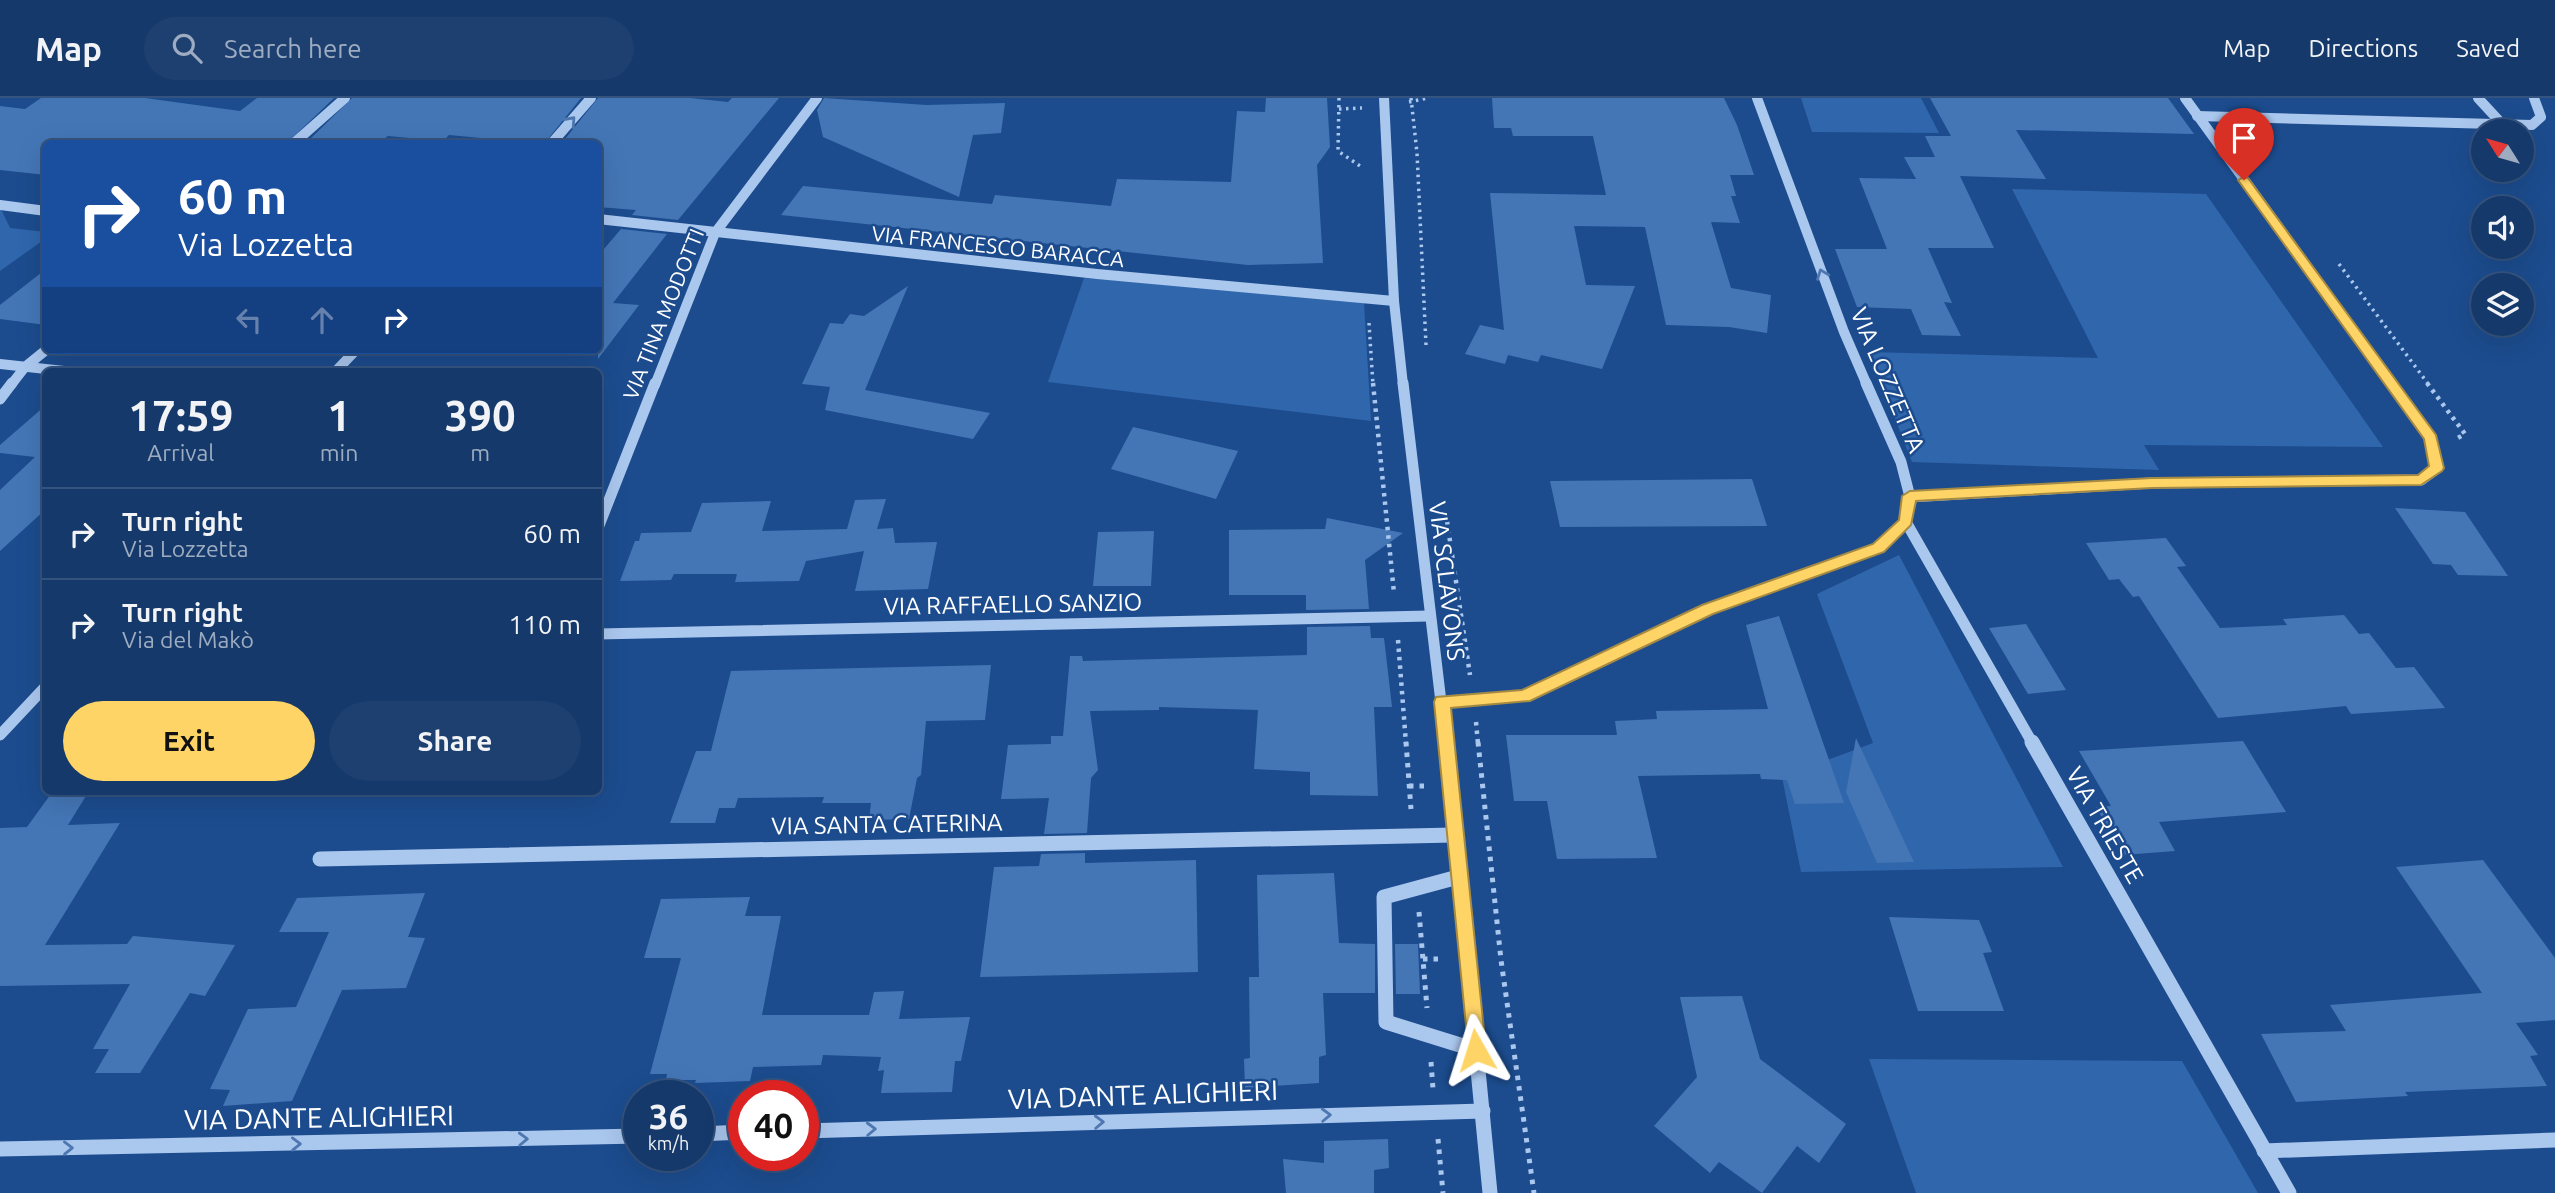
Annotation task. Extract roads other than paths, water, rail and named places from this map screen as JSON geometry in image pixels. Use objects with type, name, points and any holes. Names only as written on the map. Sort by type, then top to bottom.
[{"type":"street","points":[[298,140],[345,98]]},
{"type":"street","points":[[554,140],[591,98]]},
{"type":"street","name":"VIA TINA MODOTTI","points":[[602,518],[715,233],[817,98]]},
{"type":"street","name":"VIA SCLAVONS","points":[[1384,98],[1394,301],[1429,616],[1442,702],[1490,1193]]},
{"type":"street","name":"VIA LOZZETTA","points":[[1757,98],[1844,332],[1901,462],[1910,496],[1906,522]]},
{"type":"street","points":[[1910,496],[2152,483],[2421,480],[2437,468],[2431,438],[2185,98]]},
{"type":"street","points":[[2478,98],[2497,119]]},
{"type":"street","points":[[2534,98],[2541,117],[2534,124]]},
{"type":"street","points":[[2197,116],[2471,123]]},
{"type":"street","points":[[0,205],[42,210]]},
{"type":"street","name":"VIA FRANCESCO BARACCA","points":[[602,219],[1110,275],[1394,301]]},
{"type":"street","points":[[0,399],[25,367],[42,353]]},
{"type":"street","points":[[339,368],[352,354]]},
{"type":"street","points":[[0,364],[42,369]]},
{"type":"street","points":[[1442,702],[1524,696],[1707,610],[1878,548],[1906,522]]},
{"type":"street","name":"VIA TRIESTE","points":[[1906,522],[2289,1193]]},
{"type":"street","name":"VIA RAFFAELLO SANZIO","points":[[602,634],[1429,616]]},
{"type":"street","points":[[0,735],[42,690]]},
{"type":"street","name":"VIA SANTA CATERINA","points":[[320,859],[1454,835]]},
{"type":"street","points":[[1458,877],[1384,897],[1386,1022],[1476,1050]]},
{"type":"street","name":"VIA DANTE ALIGHIERI","points":[[819,1131],[1483,1111]]},
{"type":"street","name":"VIA DANTE ALIGHIERI","points":[[0,1149],[623,1136]]},
{"type":"street","points":[[2264,1151],[2555,1140]]}]
